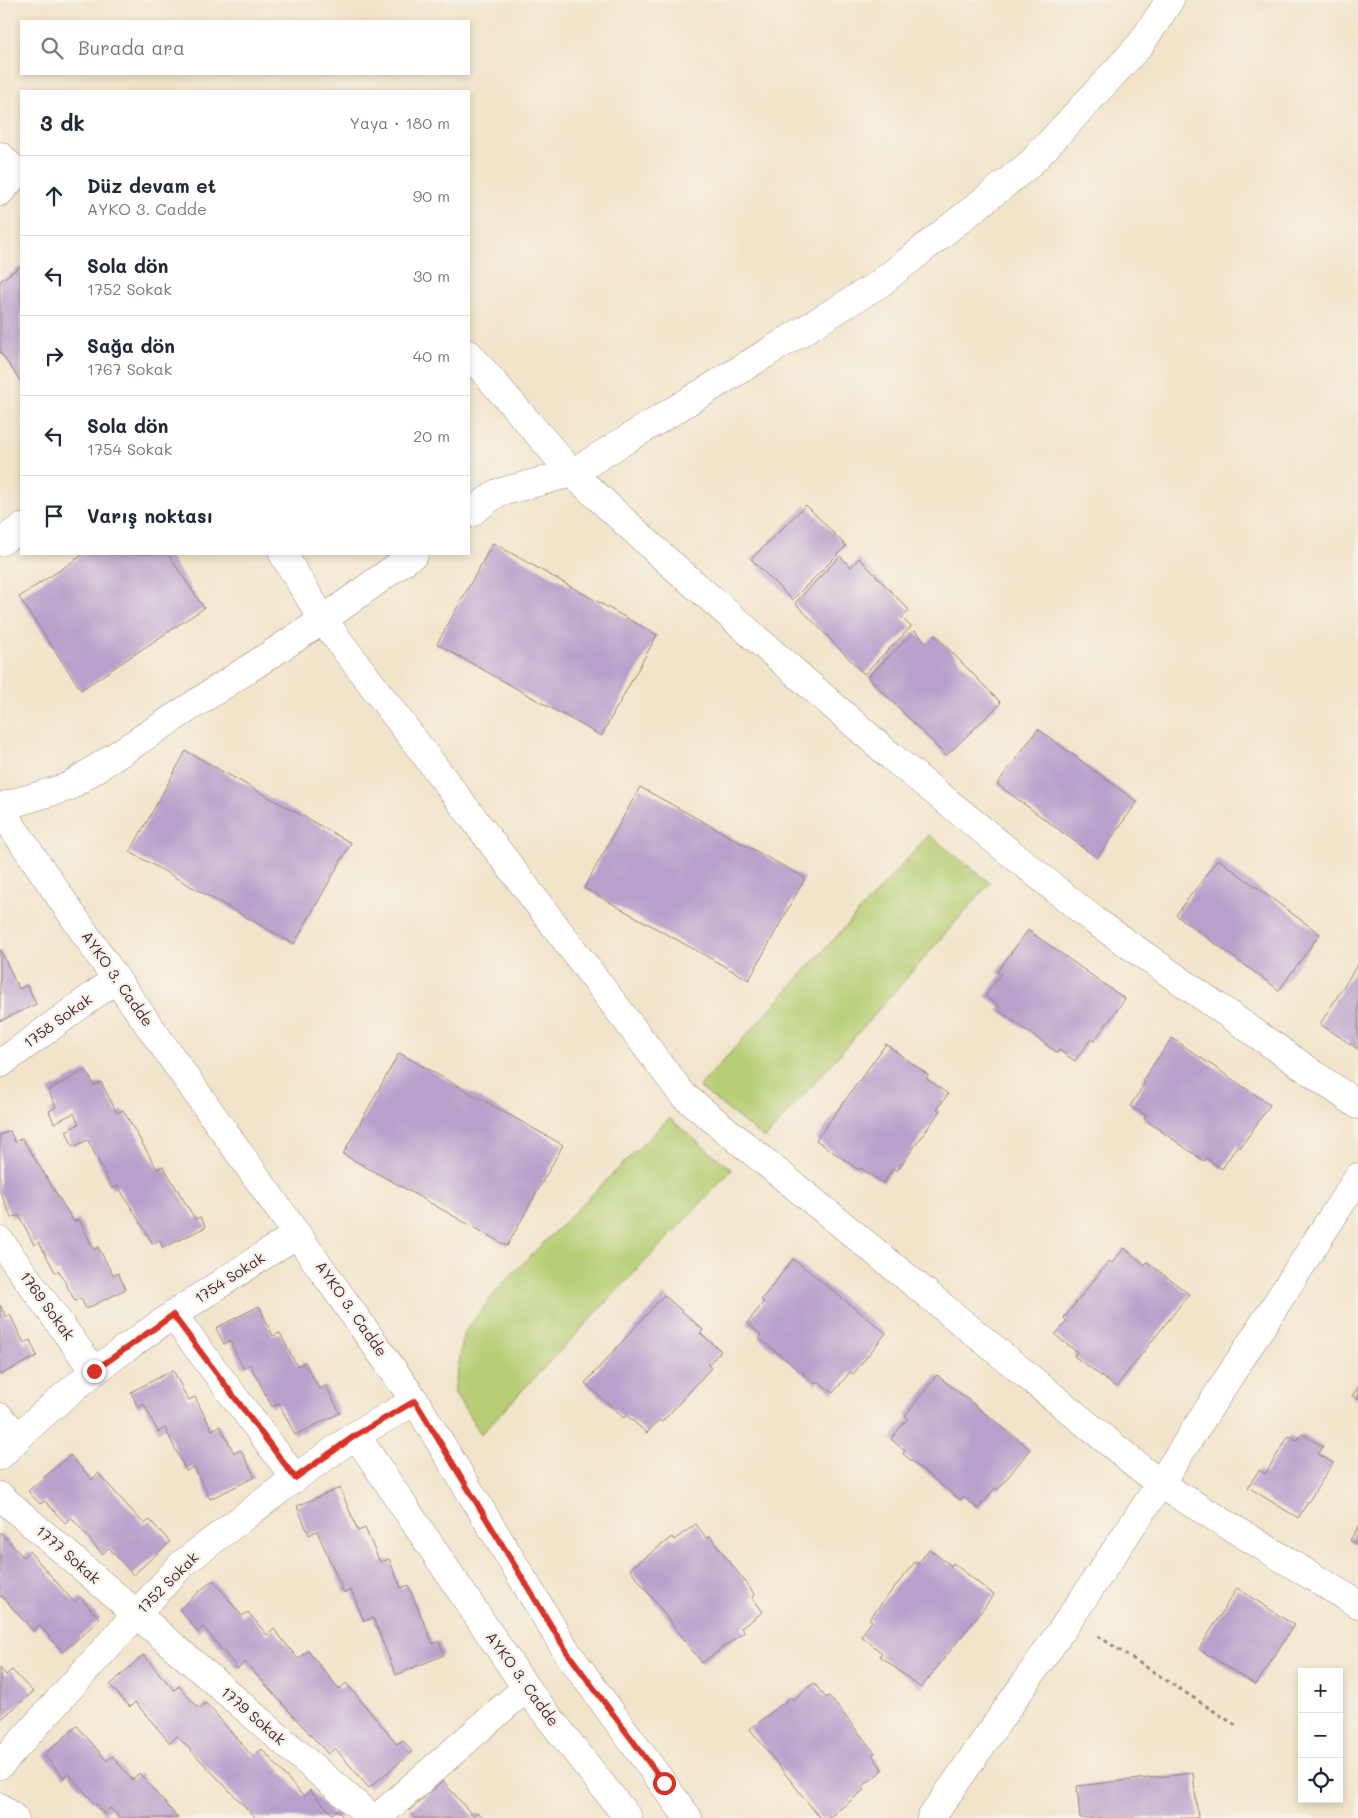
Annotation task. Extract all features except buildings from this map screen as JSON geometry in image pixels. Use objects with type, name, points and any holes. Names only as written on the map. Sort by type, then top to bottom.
[{"type":"street","points":[[470,513],[497,493],[572,473],[887,278],[1030,164],[1140,46],[1170,0]]},
{"type":"street","points":[[470,355],[572,473],[663,557],[885,750],[1088,914],[1358,1105]]},
{"type":"street","points":[[0,542],[20,529]]},
{"type":"street","points":[[284,555],[323,620],[683,1095],[1160,1484],[1358,1604]]},
{"type":"street","points":[[0,808],[68,787],[323,620],[413,555]]},
{"type":"street","name":"AYKO 3. Cadde","points":[[0,808],[116,979],[415,1401],[567,1652],[688,1818]]},
{"type":"street","name":"1758 Sokak","points":[[0,1064],[116,979]]},
{"type":"street","points":[[931,1818],[1070,1618],[1160,1484],[1358,1177]]},
{"type":"street","name":"1754 Sokak","points":[[9,1446],[94,1371],[173,1315],[298,1234]]},
{"type":"street","name":"1769 Sokak","points":[[0,1242],[94,1371]]},
{"type":"street","points":[[173,1315],[295,1478]]},
{"type":"street","name":"1752 Sokak","points":[[0,1765],[182,1564],[295,1478],[356,1435],[415,1401]]},
{"type":"street","points":[[0,1417],[9,1446]]},
{"type":"street","name":"AYKO 3. Cadde","points":[[356,1435],[526,1688],[628,1818]]},
{"type":"street","name":"1777 Sokak","points":[[0,1496],[135,1615]]},
{"type":"street","name":"1779 Sokak","points":[[135,1615],[372,1818]]},
{"type":"street","points":[[377,1818],[526,1688]]},
{"type":"street","points":[[0,1807],[14,1818]]},
{"type":"path","points":[[1070,1618],[1237,1726]]},
{"type":"green space","points":[[929,835],[990,883],[765,1139],[699,1087]]},
{"type":"green space","points":[[669,1118],[732,1170],[481,1434],[454,1392],[464,1333],[503,1283]]},
{"type":"route","points":[[94,1371],[173,1315],[295,1478],[356,1435],[415,1401],[567,1652],[664,1783]]}]
